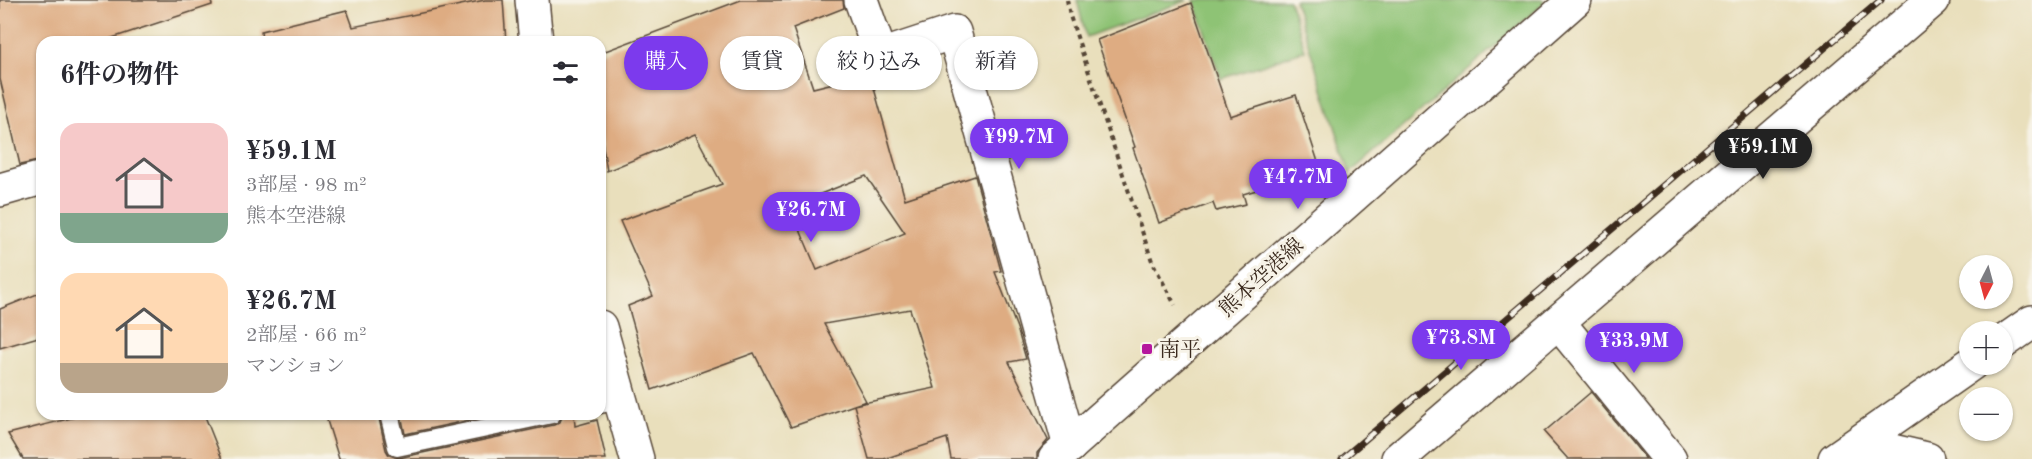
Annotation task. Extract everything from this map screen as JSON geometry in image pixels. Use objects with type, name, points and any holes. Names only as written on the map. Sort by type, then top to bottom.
[{"type":"street","points":[[532,0],[535,36]]},
{"type":"street","points":[[861,0],[881,56],[954,32],[1062,453]]},
{"type":"street","name":"熊本空港線","points":[[1062,453],[1575,0]]},
{"type":"street","points":[[1398,459],[1933,0]]},
{"type":"street","points":[[2,182],[36,179]]},
{"type":"street","points":[[1558,322],[1670,459]]},
{"type":"street","points":[[2013,335],[2032,322]]},
{"type":"street","points":[[1847,451],[1959,372]]},
{"type":"street","points":[[606,377],[609,402],[637,459]]},
{"type":"street","points":[[1847,451],[1927,459]]},
{"type":"lane","points":[[390,420],[397,447],[524,420]]},
{"type":"path","points":[[1067,0],[1092,84],[1152,261],[1192,338]]},
{"type":"green space","points":[[1077,0],[1188,0],[1086,37]]},
{"type":"green space","points":[[1194,0],[1289,0],[1305,50],[1221,79]]},
{"type":"green space","points":[[1294,0],[1543,0],[1544,3],[1350,173]]},
{"type":"building","points":[[0,0],[211,0],[212,5],[118,36],[36,36],[36,161],[20,165],[0,79]]},
{"type":"building","points":[[485,0],[503,0],[506,36],[261,36],[261,31],[347,10],[353,27]]},
{"type":"building","points":[[741,0],[843,0],[844,8],[793,28],[796,36],[720,36],[720,90],[804,90],[804,61],[813,88],[816,87],[816,90],[874,90],[905,199],[975,176],[1001,271],[995,272],[1017,328],[1026,359],[1009,362],[1048,440],[1037,453],[1037,459],[951,459],[947,438],[884,459],[869,459],[854,405],[791,427],[754,353],[652,390],[628,306],[653,296],[620,221],[722,184],[695,134],[607,171],[606,51],[624,44],[624,90],[708,90],[708,36],[645,36]],"holes":[[[866,176],[905,233],[817,270],[790,206]],[[910,309],[935,388],[854,405],[866,401],[824,324]]]},
{"type":"building","points":[[1191,3],[1230,116],[1296,95],[1321,171],[1243,194],[1246,204],[1216,211],[1213,203],[1159,223],[1097,40]]},
{"type":"building","points":[[36,294],[36,338],[0,348],[0,309]]},
{"type":"building","points":[[1591,392],[1646,459],[1568,459],[1544,432]]},
{"type":"building","points":[[63,420],[206,420],[222,459],[23,459],[8,434]]},
{"type":"building","points":[[327,420],[379,420],[386,450],[389,455],[399,458],[554,425],[561,420],[574,420],[575,426],[597,420],[606,459],[339,459]]},
{"type":"building","points":[[402,420],[470,420],[405,434]]},
{"type":"railway","points":[[1342,459],[1881,0]]},
{"type":"place","name":"南平","points":[[1147,349]]}]
